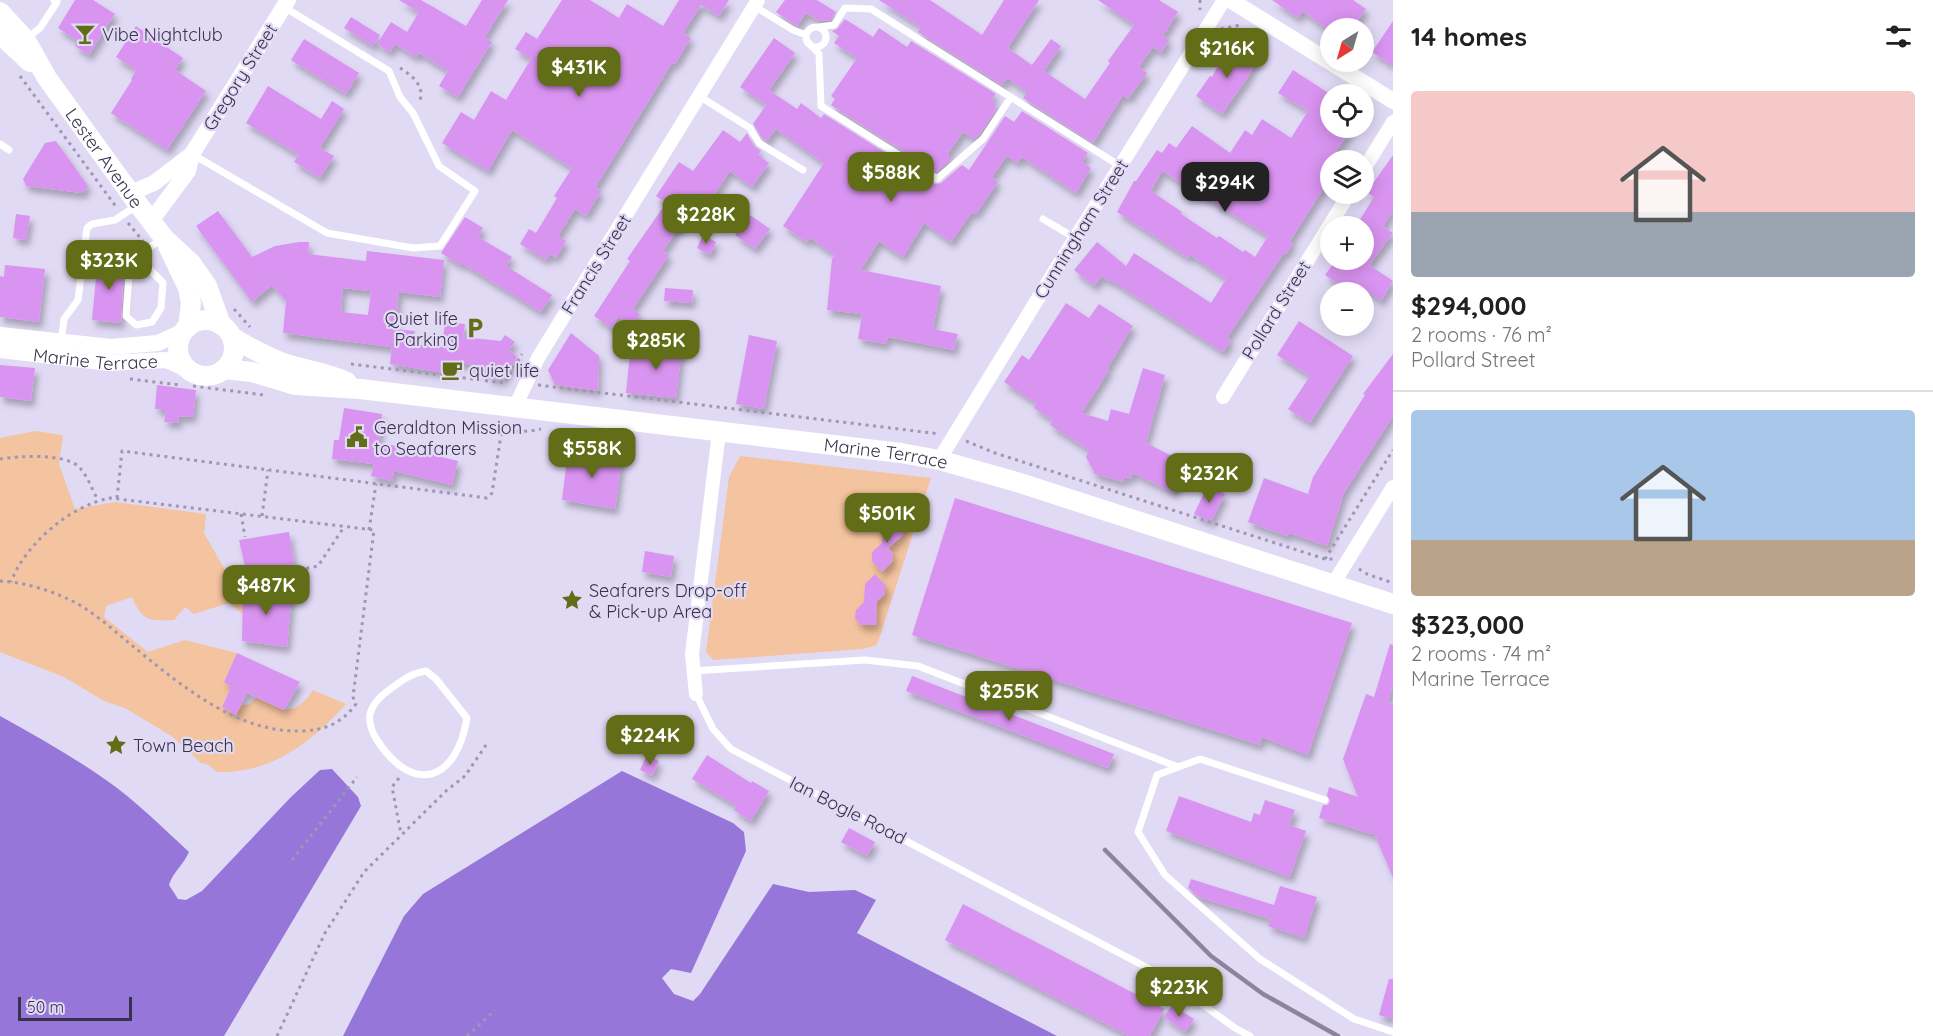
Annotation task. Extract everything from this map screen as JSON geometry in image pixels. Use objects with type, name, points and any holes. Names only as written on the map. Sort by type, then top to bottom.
[{"type":"main road","name":"Lester Avenue","points":[[0,12],[24,39],[47,78],[134,199],[164,238],[191,263],[207,286],[226,331]]},
{"type":"main road","name":"Lester Avenue","points":[[0,34],[47,78]]},
{"type":"main road","name":"Lester Avenue","points":[[164,238],[188,288],[191,303],[186,329]]},
{"type":"main road","points":[[200,321],[215,321],[226,331],[233,354],[224,369],[207,376],[189,370],[179,355],[180,338],[186,329],[200,321]]},
{"type":"main road","name":"Marine Terrace","points":[[226,331],[257,352],[285,363],[332,375],[360,389]]},
{"type":"main road","name":"Marine Terrace","points":[[224,369],[252,372],[295,385],[360,389],[515,407],[902,453],[939,460],[1031,487],[1393,604]]},
{"type":"street","name":"Cunningham Street","points":[[939,460],[1224,0]]},
{"type":"street","points":[[1230,0],[1393,101]]},
{"type":"street","name":"Gregory Street","points":[[151,221],[188,171],[192,154],[286,3]]},
{"type":"street","name":"Francis Street","points":[[515,407],[538,358],[756,3]]},
{"type":"street","points":[[1374,153],[1393,122]]},
{"type":"street","name":"Gregory Street","points":[[134,199],[192,154]]},
{"type":"street","name":"Pollard Street","points":[[1223,397],[1343,204]]},
{"type":"street","name":"Marine Terrace","points":[[0,335],[111,347],[158,343],[186,329]]},
{"type":"street","name":"Marine Terrace","points":[[0,350],[109,363],[166,360],[189,370]]},
{"type":"street","name":"Ian Bogle Road","points":[[696,694],[692,654],[718,432]]},
{"type":"street","points":[[1333,584],[1393,487]]},
{"type":"lane","points":[[24,39],[40,28],[57,2],[54,0]]},
{"type":"lane","points":[[192,154],[327,233],[413,248],[440,246],[476,191],[439,166],[413,112],[400,97],[389,71],[286,3]]},
{"type":"lane","points":[[756,3],[793,30],[806,35],[809,43],[819,54],[821,106],[937,179],[983,139],[1011,97]]},
{"type":"lane","points":[[806,35],[811,28],[834,25],[845,8],[870,9],[1120,166]]},
{"type":"lane","points":[[809,43],[817,46],[824,42],[825,33],[819,27]]},
{"type":"lane","points":[[699,96],[750,128],[759,142],[804,170]]},
{"type":"lane","points":[[0,144],[9,150]]},
{"type":"lane","points":[[61,342],[64,319],[78,300],[87,228],[92,224],[115,220],[134,199]]},
{"type":"lane","points":[[1043,219],[1075,238]]},
{"type":"lane","points":[[84,248],[119,250],[127,255],[130,261],[126,316],[136,325],[153,322],[161,308],[162,283],[141,260],[142,252],[164,238]]},
{"type":"lane","points":[[693,670],[865,660],[918,666],[1178,767]]},
{"type":"lane","points":[[426,671],[467,718],[464,736],[457,755],[445,768],[432,774],[413,773],[399,766],[384,751],[373,734],[369,717],[377,699],[414,672],[426,671]]},
{"type":"lane","name":"Ian Bogle Road","points":[[696,694],[713,729],[731,749],[1166,977],[1235,1028],[1250,1036]]},
{"type":"lane","points":[[1325,800],[1200,759],[1157,775],[1138,832],[1164,875],[1260,959],[1354,1019],[1393,1032]]},
{"type":"path","points":[[231,305],[254,330]]},
{"type":"path","points":[[346,364],[505,383],[509,380],[520,358]]},
{"type":"path","points":[[542,386],[935,433]]},
{"type":"path","points":[[117,499],[123,451],[487,498],[492,492],[502,428],[523,432]]},
{"type":"path","points":[[968,442],[995,453],[1325,559],[1333,559]]},
{"type":"path","points":[[1325,559],[1393,450]]},
{"type":"path","points":[[0,459],[28,456],[72,462],[86,477],[98,500]]},
{"type":"path","points":[[262,516],[268,470]]},
{"type":"path","points":[[369,530],[376,484]]},
{"type":"path","points":[[0,581],[26,584],[67,598],[103,621],[206,701],[244,721],[288,731],[319,730],[341,721],[356,704],[353,697],[374,530],[117,499],[98,500],[41,537],[17,566],[11,582]]},
{"type":"path","points":[[241,514],[245,537]]},
{"type":"path","points":[[299,570],[318,566],[344,527]]},
{"type":"path","points":[[1358,568],[1366,574],[1393,583]]},
{"type":"path","points":[[277,1036],[325,933],[364,872],[447,790],[465,776],[486,745]]},
{"type":"path","points":[[292,860],[357,777]]},
{"type":"path","points":[[399,778],[392,787],[402,836]]},
{"type":"path","points":[[466,1036],[495,1010]]},
{"type":"shaded area","points":[[35,431],[63,435],[59,464],[75,509],[115,502],[206,514],[204,533],[229,577],[239,575],[242,577],[243,614],[229,603],[194,614],[185,607],[174,620],[158,620],[143,615],[132,597],[106,606],[104,617],[148,652],[185,640],[237,653],[224,682],[231,687],[222,706],[235,715],[241,705],[250,704],[256,697],[280,708],[293,708],[300,705],[313,690],[346,704],[319,731],[289,753],[255,768],[217,772],[209,765],[201,763],[173,737],[125,708],[104,701],[64,677],[0,652],[0,438]]},
{"type":"shaded area","points":[[740,456],[931,478],[877,645],[863,649],[713,660],[706,652],[729,477]]},
{"type":"shaded area","points":[[0,716],[67,754],[106,780],[138,805],[189,852],[169,885],[178,899],[186,900],[202,891],[291,797],[320,770],[332,769],[358,797],[361,806],[224,1036],[0,1036]]},
{"type":"shaded area","points":[[622,771],[733,823],[744,832],[746,851],[691,973],[671,969],[662,978],[674,994],[693,1001],[700,994],[773,884],[809,892],[855,890],[876,900],[857,933],[1057,1036],[343,1036],[404,916],[423,894]]},
{"type":"building","name":"Vibe Nightclub","points":[[75,0],[93,0],[115,14],[89,55],[75,46],[78,41],[58,28]]},
{"type":"building","points":[[399,0],[421,0],[466,26],[482,0],[508,0],[485,37],[492,42],[458,97],[439,86],[448,71],[419,53],[416,57],[395,44],[390,52],[377,44],[391,22],[407,32],[419,12]]},
{"type":"building","points":[[562,0],[590,0],[619,18],[627,4],[663,26],[679,0],[729,0],[719,16],[701,5],[683,33],[691,38],[675,64],[672,63],[595,188],[601,191],[586,216],[575,209],[558,236],[566,241],[556,258],[550,254],[546,260],[520,244],[529,229],[536,233],[557,198],[554,196],[572,168],[512,130],[488,171],[442,143],[461,112],[474,120],[491,91],[506,100],[531,59],[515,49],[526,32],[537,39]]},
{"type":"building","points":[[785,0],[817,0],[836,12],[831,20],[819,21],[806,13],[797,26],[776,12]]},
{"type":"building","points":[[879,0],[930,0],[982,35],[1004,0],[1039,0],[1008,48],[1032,65],[1051,39],[1061,46],[1044,71],[1085,99],[1110,63],[1108,61],[1134,25],[1098,0],[1159,0],[1178,12],[1163,36],[1169,40],[1161,53],[1153,47],[1139,67],[1147,73],[1128,99],[1123,95],[1093,143],[1023,98],[1027,92],[1007,78],[1002,85],[918,32],[921,27]]},
{"type":"building","points":[[1272,0],[1353,0],[1366,9],[1359,18],[1320,18],[1320,24],[1302,11],[1298,18]]},
{"type":"building","points":[[351,17],[380,35],[373,46],[344,28]]},
{"type":"building","points":[[845,19],[873,37],[879,28],[907,47],[911,41],[996,94],[991,100],[997,104],[994,108],[996,110],[979,135],[975,139],[963,132],[947,155],[952,159],[936,172],[831,105],[835,99],[831,96],[857,58],[834,43],[839,36],[832,31],[837,29]]},
{"type":"building","points":[[1393,21],[1393,66],[1374,53],[1374,49]]},
{"type":"building","points":[[136,26],[183,58],[175,70],[206,91],[167,150],[111,113],[136,70],[116,57]]},
{"type":"building","points":[[774,38],[795,53],[769,90],[797,109],[801,103],[821,118],[824,114],[935,184],[941,183],[962,165],[969,170],[1005,116],[1014,122],[1022,111],[1088,153],[1082,162],[1091,168],[1076,193],[1022,157],[1018,163],[1007,156],[992,177],[998,182],[976,214],[972,212],[951,242],[924,223],[903,257],[879,241],[861,270],[941,286],[933,329],[958,334],[954,350],[888,337],[886,344],[858,339],[862,314],[827,310],[832,259],[835,255],[810,238],[807,242],[783,226],[824,163],[776,129],[767,141],[763,139],[753,124],[766,105],[740,87]]},
{"type":"building","points":[[304,39],[359,73],[346,94],[291,60]]},
{"type":"building","points":[[1230,44],[1258,59],[1222,114],[1196,96],[1210,76],[1212,77]]},
{"type":"building","points":[[1293,70],[1320,88],[1320,138],[1345,138],[1337,150],[1320,150],[1320,194],[1290,241],[1293,243],[1286,254],[1284,253],[1227,338],[1231,341],[1223,352],[1109,279],[1108,281],[1102,276],[1094,286],[1074,270],[1097,242],[1126,266],[1134,253],[1211,303],[1226,279],[1190,255],[1188,258],[1117,212],[1134,181],[1157,150],[1162,153],[1169,143],[1176,148],[1192,126],[1230,153],[1245,130],[1252,135],[1262,119],[1291,138],[1308,111],[1278,93]],"holes":[[[1162,171],[1268,236],[1255,257],[1219,236],[1217,238],[1151,191]]]},
{"type":"building","points":[[268,86],[321,119],[332,101],[344,109],[320,148],[334,156],[320,178],[294,162],[299,155],[246,123]]},
{"type":"building","points":[[723,130],[740,142],[747,133],[754,146],[761,151],[758,155],[769,163],[752,187],[730,171],[712,198],[703,192],[663,251],[669,255],[633,309],[640,314],[632,326],[618,317],[612,328],[594,316],[630,261],[627,259],[666,203],[656,196],[679,162],[693,171]]},
{"type":"building","points":[[56,141],[88,186],[82,193],[26,186],[23,179],[45,143]]},
{"type":"building","points":[[1393,155],[1393,211],[1383,226],[1393,233],[1374,258],[1374,216],[1362,216],[1370,204],[1374,204],[1374,182]]},
{"type":"building","points":[[218,211],[252,257],[275,246],[309,242],[308,254],[366,261],[367,251],[444,260],[440,297],[399,292],[395,329],[415,331],[414,344],[442,347],[445,322],[465,324],[463,337],[501,341],[505,335],[515,342],[509,350],[517,357],[503,380],[487,378],[491,372],[477,370],[477,365],[447,362],[445,373],[390,364],[392,347],[283,333],[286,301],[272,285],[252,302],[196,226]],"holes":[[[343,288],[371,291],[368,315],[341,312]]]},
{"type":"building","points":[[16,214],[30,216],[26,240],[13,238]]},
{"type":"building","points":[[750,215],[770,229],[755,249],[735,235]]},
{"type":"building","points":[[465,217],[483,228],[478,237],[512,257],[506,266],[552,295],[541,312],[462,263],[460,265],[441,253]]},
{"type":"building","points":[[703,235],[716,242],[710,255],[697,248]]},
{"type":"building","points":[[98,257],[122,260],[124,263],[121,323],[92,320]]},
{"type":"building","points":[[5,265],[45,269],[39,322],[0,317],[0,276],[4,277]]},
{"type":"building","points":[[1374,268],[1393,281],[1381,301],[1374,296],[1374,282],[1336,282],[1325,275],[1329,270]]},
{"type":"building","points":[[665,288],[693,290],[692,303],[664,301]]},
{"type":"building","points":[[1066,303],[1089,318],[1099,304],[1133,326],[1082,413],[1108,421],[1111,409],[1129,414],[1143,368],[1165,375],[1146,443],[1188,464],[1174,493],[1133,473],[1131,479],[1124,477],[1123,482],[1095,474],[1086,457],[1089,450],[1050,425],[1053,420],[1034,408],[1036,403],[1004,382],[1022,355],[1029,360]]},
{"type":"building","points":[[1299,321],[1353,356],[1310,423],[1288,409],[1310,376],[1277,355]]},
{"type":"building","points":[[571,333],[599,356],[598,391],[555,385],[548,370]]},
{"type":"building","points":[[749,335],[777,341],[764,409],[736,404]]},
{"type":"building","points":[[665,336],[683,339],[676,398],[626,393],[630,354],[653,356],[654,348],[663,349]]},
{"type":"building","points":[[1393,354],[1393,416],[1344,493],[1327,546],[1289,533],[1287,536],[1248,522],[1264,478],[1308,494],[1313,477],[1365,395],[1363,394]]},
{"type":"building","points":[[0,365],[35,368],[31,401],[0,397]]},
{"type":"building","points":[[157,385],[196,390],[193,417],[179,416],[178,423],[164,422],[166,410],[155,409]]},
{"type":"building","points":[[344,408],[382,414],[379,442],[458,461],[452,485],[394,471],[392,481],[371,476],[374,464],[332,459],[334,440],[339,440]]},
{"type":"building","points":[[568,451],[622,458],[615,509],[562,500]]},
{"type":"building","points":[[1208,485],[1225,494],[1211,522],[1194,514]]},
{"type":"building","points":[[955,498],[1352,623],[1308,755],[1262,737],[1260,745],[912,635]]},
{"type":"building","points":[[889,519],[898,520],[904,526],[903,535],[888,548],[893,553],[892,562],[882,572],[872,561],[872,552],[882,543],[883,525]]},
{"type":"building","points":[[289,532],[295,570],[247,575],[239,540]]},
{"type":"building","points":[[645,551],[674,556],[671,577],[642,572]]},
{"type":"building","points":[[875,574],[885,585],[885,594],[877,601],[876,625],[861,625],[855,618],[856,610],[864,602],[865,584]]},
{"type":"building","points":[[243,585],[292,591],[287,647],[242,641]]},
{"type":"building","points":[[1390,644],[1393,645],[1393,685],[1388,702],[1393,704],[1393,878],[1375,835],[1319,818],[1323,805],[1328,805],[1330,801],[1327,795],[1329,787],[1358,797],[1343,759],[1366,694],[1374,697]]},
{"type":"building","points":[[237,653],[300,682],[284,710],[247,693],[236,715],[222,707],[231,687],[224,682]]},
{"type":"building","points":[[912,676],[1114,754],[1108,768],[906,691]]},
{"type":"building","points":[[647,755],[659,761],[652,776],[640,770]]},
{"type":"building","points":[[707,755],[751,783],[752,781],[769,791],[751,821],[734,810],[737,806],[692,779]]},
{"type":"building","points":[[1179,796],[1251,822],[1254,813],[1260,815],[1265,800],[1295,810],[1289,825],[1306,831],[1290,877],[1166,831]]},
{"type":"building","points":[[849,828],[875,842],[867,856],[841,842]]},
{"type":"building","points":[[1191,879],[1274,905],[1280,886],[1317,897],[1304,938],[1268,926],[1270,919],[1198,897],[1188,888]]},
{"type":"building","points":[[963,904],[1164,1009],[1150,1036],[1129,1036],[945,940]]},
{"type":"building","points":[[1389,979],[1393,979],[1393,1019],[1379,1015]]},
{"type":"building","points":[[1172,1005],[1194,1019],[1185,1032],[1164,1017]]},
{"type":"railway","points":[[1105,850],[1211,956],[1263,994],[1338,1036]]},
{"type":"place","name":"Vibe Nightclub","points":[[85,34]]},
{"type":"place","name":"Quiet life Parking","points":[[475,328]]},
{"type":"place","name":"quiet life","points":[[452,370]]},
{"type":"place","name":"Geraldton Mission to Seafarers","points":[[357,437]]},
{"type":"place","name":"Seafarers Drop-off & Pick-up Area","points":[[572,600]]},
{"type":"place","name":"Town Beach","points":[[116,745]]}]
